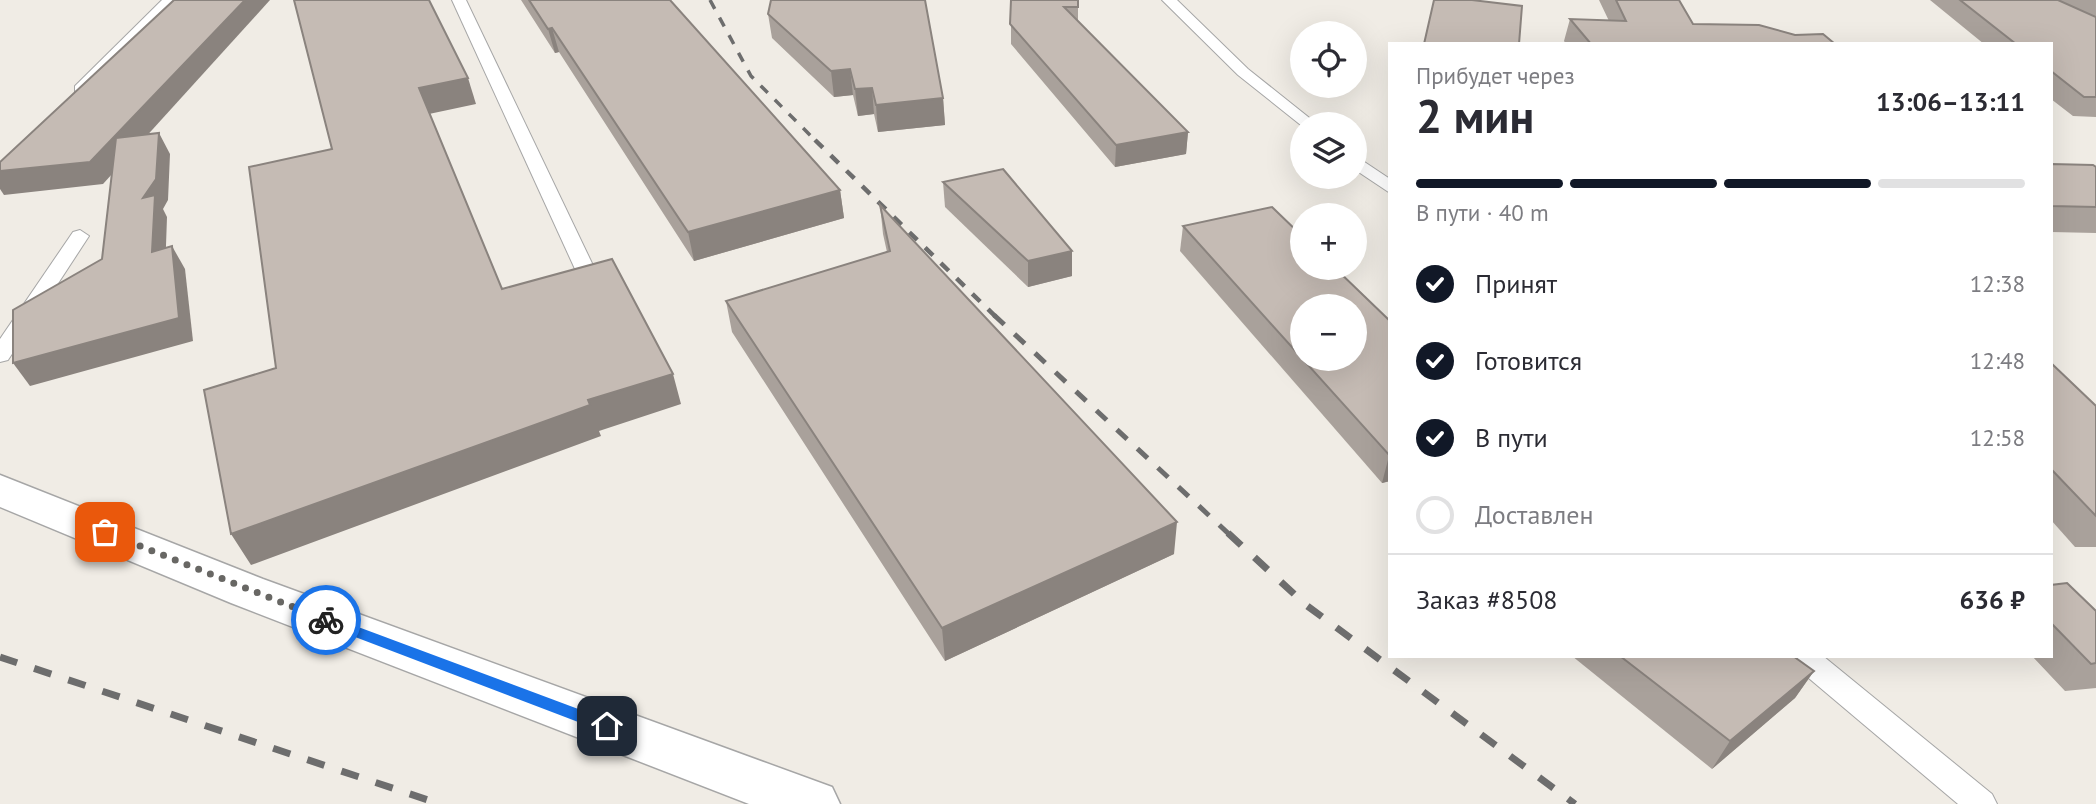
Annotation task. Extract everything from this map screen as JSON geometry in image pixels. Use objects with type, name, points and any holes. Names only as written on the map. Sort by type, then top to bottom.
[{"type":"street","points":[[0,490],[247,591],[813,804]]},
{"type":"lane","points":[[65,104],[170,0]]},
{"type":"lane","points":[[459,0],[590,280]]},
{"type":"lane","points":[[1169,0],[1243,72],[1294,112]]},
{"type":"lane","points":[[1367,170],[1388,186]]},
{"type":"lane","points":[[0,355],[80,236]]},
{"type":"lane","points":[[1804,658],[1981,804]]},
{"type":"building","points":[[174,0],[245,0],[90,162],[0,171],[0,162]]},
{"type":"building","points":[[294,0],[429,0],[468,78],[419,88],[502,289],[612,259],[673,374],[588,400],[590,405],[231,534],[204,390],[276,368],[249,167],[332,149]]},
{"type":"building","points":[[529,0],[670,0],[840,190],[688,232],[552,28],[548,29]]},
{"type":"building","points":[[771,0],[925,0],[943,98],[876,105],[872,88],[855,89],[850,69],[831,71],[768,14]]},
{"type":"building","points":[[1011,0],[1078,0],[1078,7],[1064,7],[1188,132],[1116,145],[1010,24]]},
{"type":"building","points":[[1434,0],[1472,0],[1522,6],[1519,42],[1424,42]]},
{"type":"building","points":[[1616,0],[1679,0],[1693,24],[1759,25],[1795,35],[1823,34],[1833,42],[1589,42],[1570,19],[1626,21]]},
{"type":"building","points":[[1960,0],[2058,0],[2096,17],[2096,97],[2084,97],[2053,73],[2053,42],[2013,42]]},
{"type":"building","points":[[159,133],[156,179],[143,198],[155,195],[152,252],[172,246],[179,318],[13,363],[13,310],[102,259],[116,138]]},
{"type":"building","points":[[2053,164],[2096,167],[2096,207],[2053,206]]},
{"type":"building","points":[[1003,169],[1072,251],[1028,261],[943,182]]},
{"type":"building","points":[[880,205],[1177,522],[942,628],[726,301],[890,251]]},
{"type":"building","points":[[1272,207],[1290,224],[1290,280],[1347,280],[1362,294],[1290,294],[1290,345],[1183,226]]},
{"type":"building","points":[[1367,299],[1388,319],[1388,454],[1314,371],[1367,371]]},
{"type":"building","points":[[2053,365],[2096,406],[2096,516],[2053,471]]},
{"type":"building","points":[[2067,583],[2096,611],[2096,663],[2091,664],[2053,625],[2053,585]]},
{"type":"building","points":[[1623,658],[1796,658],[1814,671],[1730,741]]},
{"type":"railway","points":[[710,0],[751,76],[815,140]]},
{"type":"railway","points":[[815,140],[996,317]]},
{"type":"railway","points":[[994,315],[1230,535]]},
{"type":"railway","points":[[1228,533],[1306,605],[1575,804]]},
{"type":"railway","points":[[0,657],[440,804]]},
{"type":"way so far","points":[[105,532],[247,591],[326,620]]},
{"type":"route","points":[[326,620],[607,726]]}]
